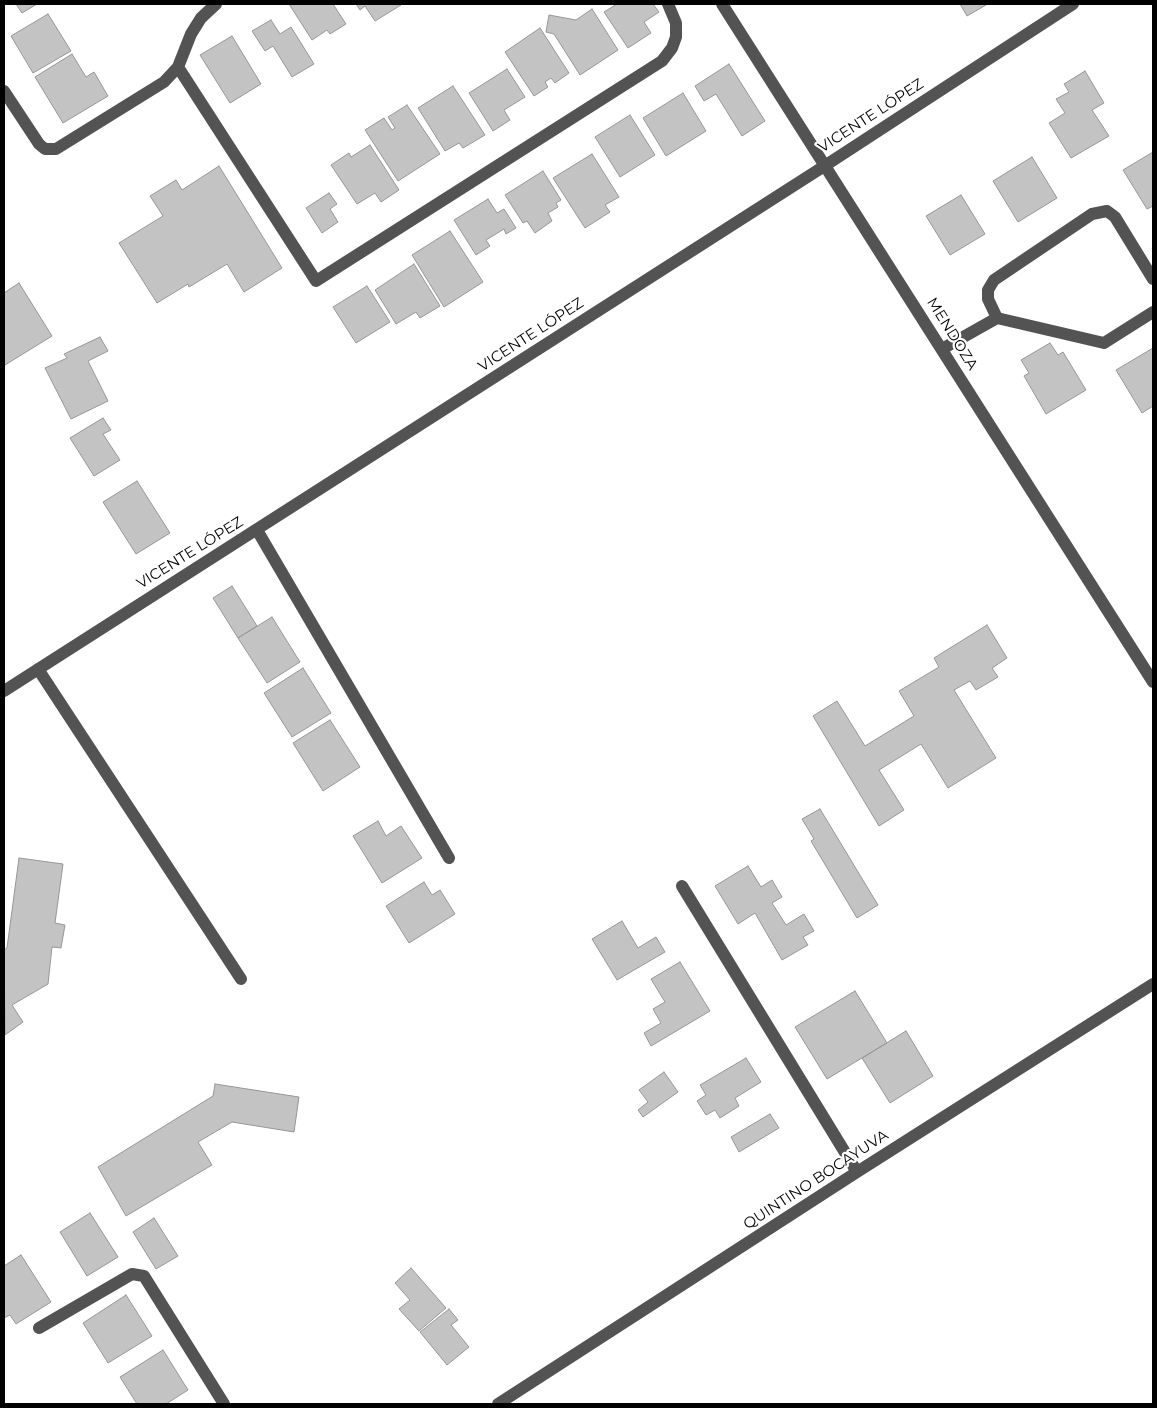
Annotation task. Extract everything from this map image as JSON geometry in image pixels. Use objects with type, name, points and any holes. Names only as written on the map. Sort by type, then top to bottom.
[{"type":"street","points":[[4,91],[39,144],[45,149],[56,149],[164,82],[178,67],[191,34],[201,18],[216,4]]},
{"type":"street","points":[[178,67],[316,281],[662,61],[672,48],[676,36],[676,23],[668,4]]},
{"type":"street","name":"MENDOZA","points":[[722,4],[1153,682]]},
{"type":"street","name":"VICENTE LÓPEZ","points":[[4,691],[826,165],[1073,4]]},
{"type":"street","points":[[997,318],[988,299],[988,290],[994,280],[1092,214],[1107,211],[1115,217],[1153,279]]},
{"type":"street","points":[[942,349],[997,318],[1104,343],[1153,312]]},
{"type":"street","points":[[256,530],[449,858]]},
{"type":"street","points":[[38,669],[241,979]]},
{"type":"street","points":[[682,886],[858,1172]]},
{"type":"street","name":"QUINTINO BOCAYUVA","points":[[498,1404],[1153,984]]},
{"type":"street","points":[[39,1328],[132,1274],[144,1276],[224,1404]]},
{"type":"building","points":[[16,4],[37,4],[22,13]]},
{"type":"building","points":[[289,4],[333,4],[346,24],[330,34],[327,30],[312,40]]},
{"type":"building","points":[[356,4],[401,5],[375,21],[365,6],[360,10]]},
{"type":"building","points":[[617,4],[653,4],[659,12],[644,22],[651,33],[628,48],[604,12]]},
{"type":"building","points":[[960,4],[985,4],[986,5],[967,16]]},
{"type":"building","points":[[592,9],[618,50],[580,75],[554,34],[546,32],[549,15],[576,20]]},
{"type":"building","points":[[48,14],[71,51],[33,73],[11,36]]},
{"type":"building","points":[[271,20],[280,34],[291,27],[314,64],[292,77],[273,46],[265,51],[252,31]]},
{"type":"building","points":[[540,28],[569,73],[555,83],[551,78],[545,82],[548,87],[534,96],[505,52]]},
{"type":"building","points":[[232,36],[261,84],[230,103],[200,55]]},
{"type":"building","points":[[72,54],[86,77],[94,72],[108,96],[63,123],[35,77]]},
{"type":"building","points":[[729,64],[765,121],[742,136],[716,94],[704,101],[695,86]]},
{"type":"building","points":[[507,69],[525,97],[504,110],[510,120],[493,131],[469,93]]},
{"type":"building","points":[[1085,71],[1104,103],[1092,110],[1109,136],[1071,158],[1049,123],[1065,113],[1056,99],[1069,92],[1064,84]]},
{"type":"building","points":[[453,86],[485,135],[463,148],[459,143],[445,151],[418,108]]},
{"type":"building","points":[[683,93],[706,131],[666,156],[643,118]]},
{"type":"building","points":[[407,105],[440,154],[398,181],[365,130],[384,118],[392,130],[395,128],[388,117]]},
{"type":"building","points":[[630,115],[655,155],[620,177],[595,137]]},
{"type":"building","points":[[370,145],[399,190],[381,202],[375,193],[357,204],[331,165],[349,153],[351,157]]},
{"type":"building","points":[[1153,152],[1153,206],[1147,209],[1123,170]]},
{"type":"building","points":[[592,154],[619,197],[605,205],[610,212],[585,228],[553,178]]},
{"type":"building","points":[[1032,157],[1057,198],[1018,222],[993,181]]},
{"type":"building","points":[[219,166],[282,268],[244,292],[227,264],[189,287],[188,284],[157,303],[119,243],[163,216],[150,196],[176,180],[182,190]]},
{"type":"building","points":[[543,171],[561,200],[556,203],[558,207],[548,213],[552,221],[535,233],[527,221],[523,223],[505,195]]},
{"type":"building","points":[[329,193],[337,204],[330,209],[338,222],[322,233],[306,208]]},
{"type":"building","points":[[961,195],[985,234],[950,255],[926,216]]},
{"type":"building","points":[[488,199],[497,213],[504,209],[516,228],[506,234],[504,229],[486,240],[490,246],[476,255],[454,220]]},
{"type":"building","points":[[450,231],[483,282],[444,307],[412,255]]},
{"type":"building","points":[[414,264],[440,306],[420,318],[416,312],[396,324],[375,290]]},
{"type":"building","points":[[19,283],[52,336],[5,365],[4,293]]},
{"type":"building","points":[[367,286],[390,322],[356,343],[333,307]]},
{"type":"building","points":[[100,337],[108,351],[88,361],[108,401],[71,419],[45,368],[67,358],[64,354]]},
{"type":"building","points":[[1050,343],[1058,355],[1063,352],[1086,390],[1046,414],[1024,376],[1029,373],[1021,360]]},
{"type":"building","points":[[1153,348],[1153,406],[1142,413],[1116,370]]},
{"type":"building","points":[[103,418],[111,430],[103,434],[120,460],[94,476],[70,438]]},
{"type":"building","points":[[137,481],[170,533],[136,554],[103,502]]},
{"type":"building","points":[[232,586],[257,626],[238,638],[213,598]]},
{"type":"building","points":[[272,617],[300,662],[267,683],[238,638]]},
{"type":"building","points":[[987,625],[1007,658],[992,668],[998,677],[976,690],[970,681],[954,690],[996,758],[948,788],[921,744],[879,770],[904,810],[879,826],[813,716],[837,701],[865,746],[914,716],[899,691],[939,667],[934,658]]},
{"type":"building","points":[[303,668],[331,713],[292,737],[264,693]]},
{"type":"building","points":[[330,720],[360,767],[323,791],[293,743]]},
{"type":"building","points":[[820,809],[878,905],[857,918],[811,841],[814,839],[802,819]]},
{"type":"building","points":[[378,821],[386,836],[401,826],[422,858],[382,883],[353,836]]},
{"type":"building","points":[[19,858],[63,864],[55,923],[65,925],[61,948],[52,947],[48,984],[12,1005],[23,1022],[5,1035],[4,950],[7,948]]},
{"type":"building","points":[[748,866],[761,887],[772,880],[782,897],[772,903],[786,925],[804,914],[814,931],[803,937],[808,945],[782,960],[755,913],[738,924],[715,886]]},
{"type":"building","points":[[424,882],[432,895],[440,890],[455,914],[409,943],[386,906]]},
{"type":"building","points":[[622,921],[638,948],[656,937],[665,952],[617,980],[592,939]]},
{"type":"building","points":[[680,962],[710,1011],[651,1046],[644,1033],[661,1023],[653,1009],[665,1002],[651,979]]},
{"type":"building","points":[[855,991],[887,1043],[827,1079],[795,1027]]},
{"type":"building","points":[[906,1031],[933,1076],[890,1103],[862,1058]]},
{"type":"building","points":[[746,1058],[761,1082],[735,1098],[739,1106],[720,1118],[715,1110],[706,1115],[697,1101],[706,1095],[700,1085]]},
{"type":"building","points":[[664,1072],[678,1092],[643,1117],[638,1110],[648,1102],[639,1090]]},
{"type":"building","points":[[215,1084],[299,1097],[294,1132],[232,1122],[198,1142],[212,1165],[126,1216],[98,1167],[213,1096]]},
{"type":"building","points":[[770,1114],[779,1128],[739,1152],[731,1137]]},
{"type":"building","points":[[90,1213],[118,1257],[87,1276],[60,1232]]},
{"type":"building","points":[[154,1218],[178,1256],[156,1269],[133,1232]]},
{"type":"building","points":[[21,1255],[51,1302],[16,1324],[10,1315],[4,1318],[4,1266]]},
{"type":"building","points":[[411,1268],[446,1308],[419,1331],[399,1309],[410,1300],[395,1283]]},
{"type":"building","points":[[126,1295],[152,1336],[108,1363],[83,1323]]},
{"type":"building","points":[[449,1309],[458,1320],[451,1325],[469,1347],[447,1365],[420,1332]]},
{"type":"building","points":[[163,1350],[188,1390],[166,1404],[137,1404],[120,1377]]}]
